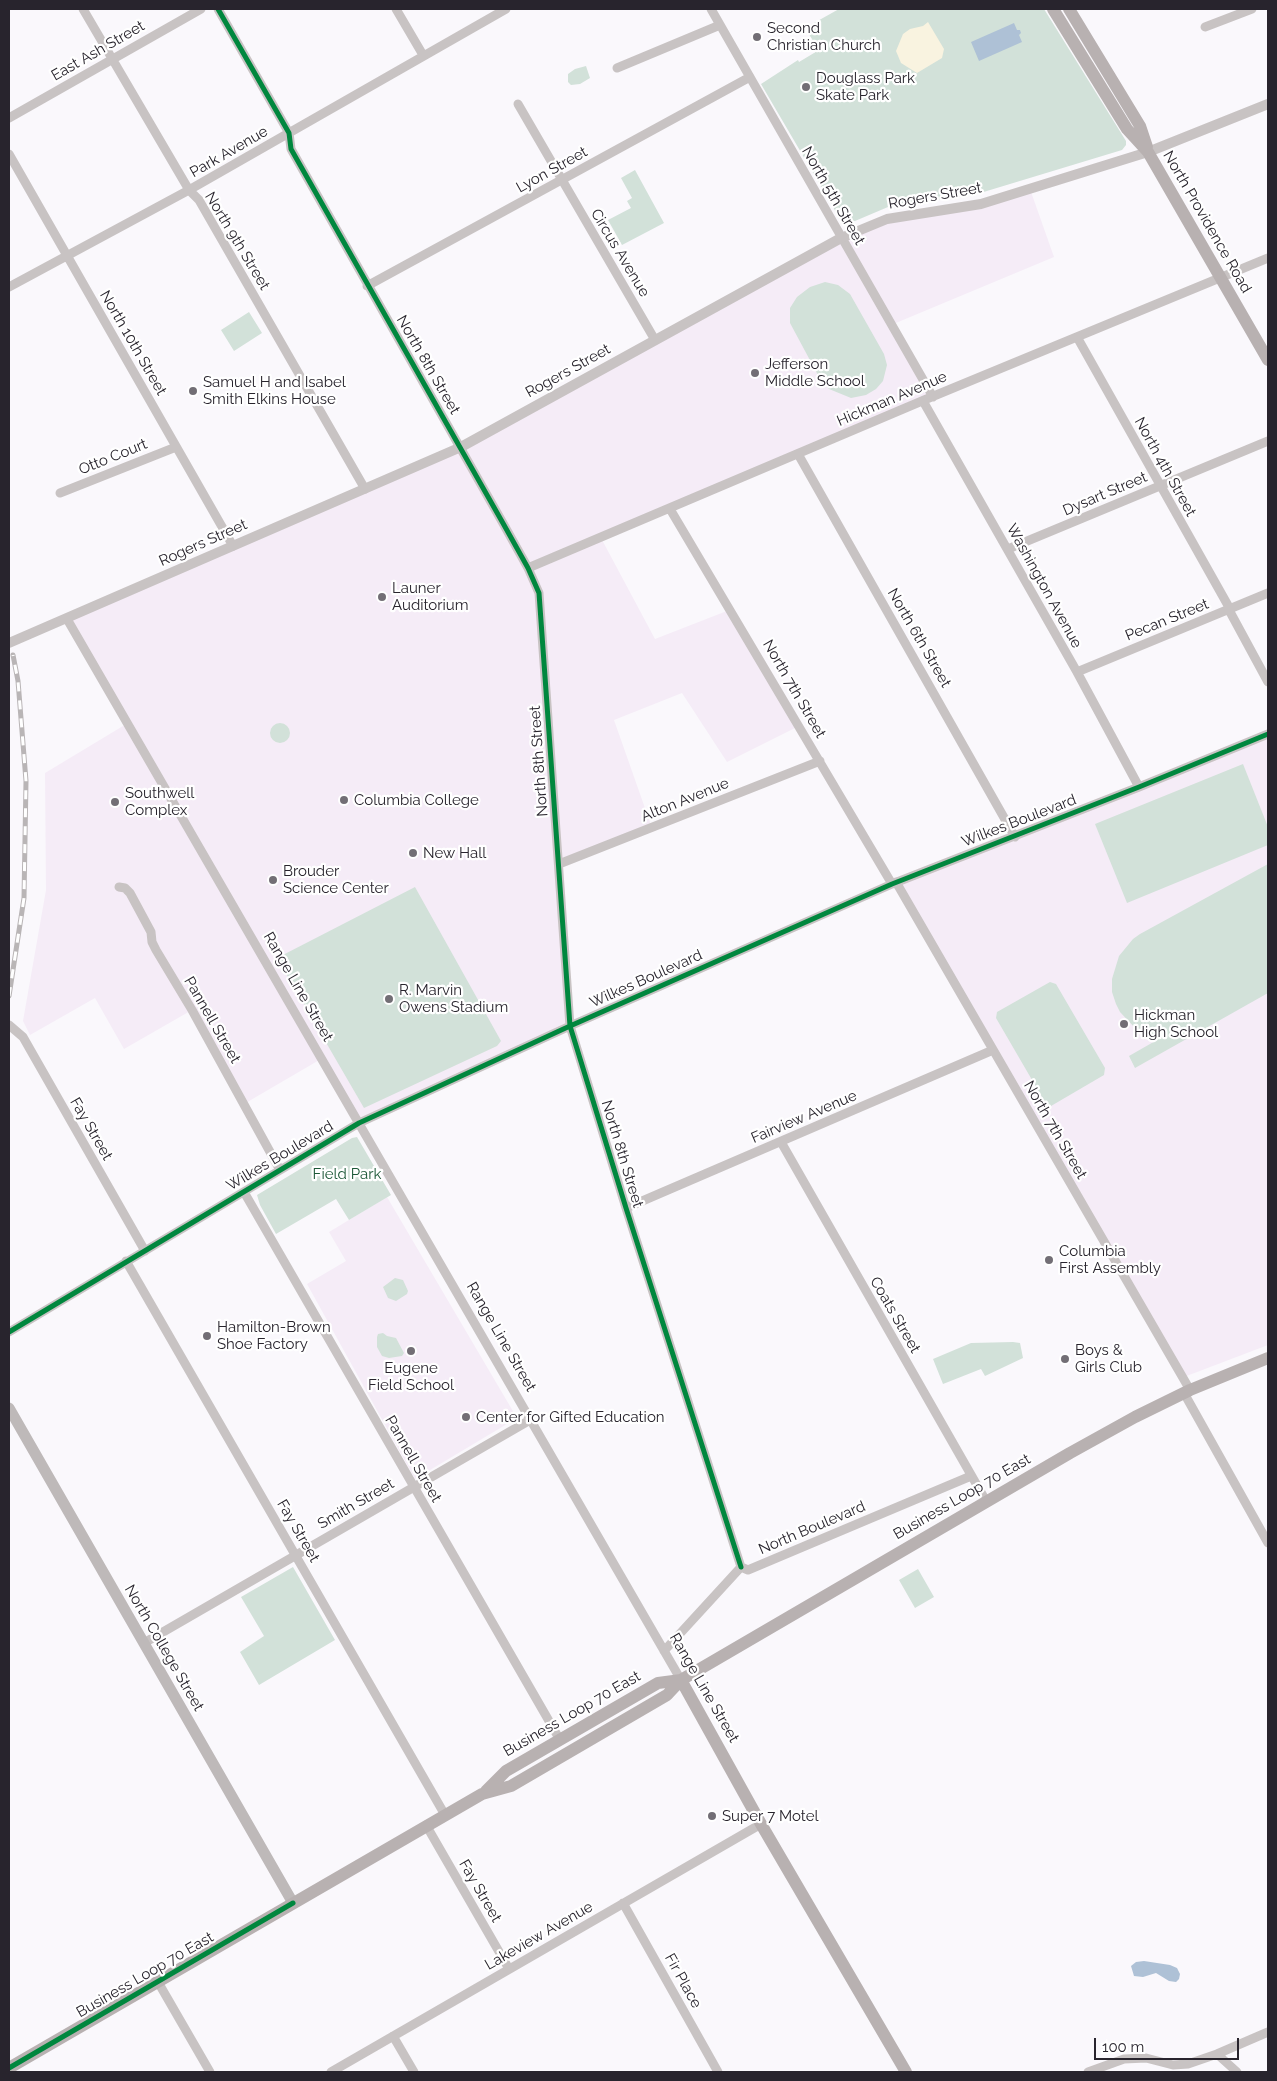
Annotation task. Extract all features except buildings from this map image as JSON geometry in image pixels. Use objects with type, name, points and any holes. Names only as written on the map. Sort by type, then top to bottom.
[{"type":"main road","name":"North Providence Road","points":[[1053,9],[1127,129],[1148,152]]},
{"type":"main road","name":"North Providence Road","points":[[1069,9],[1140,126],[1148,152],[1268,360]]},
{"type":"main road","name":"Business Loop 70 East","points":[[486,1791],[511,1786],[667,1695],[681,1680],[986,1501],[1123,1424],[1187,1392],[1268,1358]]},
{"type":"main road","name":"North College Street","points":[[9,1408],[293,1903]]},
{"type":"main road","name":"Business Loop 70 East","points":[[9,2068],[486,1791],[506,1771],[658,1683],[681,1680]]},
{"type":"main road","name":"Range Line Street","points":[[681,1680],[761,1824],[906,2072]]},
{"type":"street","name":"North 9th Street","points":[[83,9],[188,190],[199,200],[365,489]]},
{"type":"street","name":"East Ash Street","points":[[9,118],[201,9]]},
{"type":"street","name":"North 8th Street","points":[[218,9],[289,133],[291,149],[367,286],[461,447],[528,568],[539,593],[570,1026],[741,1567]]},
{"type":"street","points":[[396,9],[423,55]]},
{"type":"street","name":"Park Avenue","points":[[9,287],[188,190],[506,9]]},
{"type":"street","name":"North 5th Street","points":[[711,9],[933,397]]},
{"type":"street","points":[[1205,27],[1252,9]]},
{"type":"street","points":[[617,68],[720,25]]},
{"type":"street","name":"Lyon Street","points":[[367,286],[750,77]]},
{"type":"street","name":"Circus Avenue","points":[[518,104],[656,340]]},
{"type":"street","name":"Rogers Street","points":[[9,644],[461,447],[841,238],[887,219],[981,204],[1148,152],[1268,104]]},
{"type":"street","name":"North 10th Street","points":[[9,154],[233,546]]},
{"type":"street","name":"Hickman Avenue","points":[[528,568],[1268,258]]},
{"type":"street","name":"North 4th Street","points":[[1077,338],[1268,682]]},
{"type":"street","name":"Washington Avenue","points":[[923,401],[1077,672],[1139,787]]},
{"type":"street","name":"Dysart Street","points":[[1008,549],[1268,441]]},
{"type":"street","name":"Otto Court","points":[[60,493],[176,447]]},
{"type":"street","name":"North 6th Street","points":[[798,454],[1015,837]]},
{"type":"street","name":"North 7th Street","points":[[670,509],[993,1050],[1187,1392],[1268,1543]]},
{"type":"street","name":"Pecan Street","points":[[1077,672],[1268,593]]},
{"type":"street","name":"Range Line Street","points":[[67,619],[681,1680]]},
{"type":"street","name":"Wilkes Boulevard","points":[[9,1332],[359,1123],[570,1026],[894,883],[1015,837],[1268,734]]},
{"type":"street","name":"Alton Avenue","points":[[559,864],[820,761]]},
{"type":"street","name":"Pannell Street","points":[[119,887],[125,888],[130,893],[151,932],[152,942],[156,950],[192,1010],[280,1170]]},
{"type":"street","name":"Fay Street","points":[[9,1025],[23,1037],[145,1251]]},
{"type":"street","name":"Fairview Avenue","points":[[626,1208],[993,1050]]},
{"type":"street","name":"Coats Street","points":[[781,1142],[986,1501]]},
{"type":"street","name":"Pannell Street","points":[[244,1192],[560,1740]]},
{"type":"street","name":"Fay Street","points":[[126,1261],[445,1815]]},
{"type":"street","name":"Smith Street","points":[[144,1643],[295,1554],[530,1420]]},
{"type":"street","name":"North Boulevard","points":[[741,1567],[748,1570],[971,1476]]},
{"type":"street","points":[[664,1651],[741,1567]]},
{"type":"street","name":"Lakeview Avenue","points":[[331,2072],[761,1824]]},
{"type":"street","name":"Fay Street","points":[[426,1825],[509,1969]]},
{"type":"street","name":"Fir Place","points":[[623,1903],[718,2072]]},
{"type":"street","points":[[158,1982],[210,2072]]},
{"type":"street","points":[[1088,2072],[1124,2059],[1146,2058],[1173,2065],[1188,2064],[1268,2032]]},
{"type":"street","points":[[394,2036],[414,2072]]},
{"type":"street","points":[[1217,2054],[1237,2072]]},
{"type":"shaded area","name":"Columbia College","points":[[1030,189],[1054,257],[891,325],[930,401],[601,538],[655,639],[732,609],[799,726],[727,762],[682,693],[614,720],[652,828],[559,864],[570,1026],[359,1123],[321,1059],[244,1104],[192,1010],[124,1049],[95,998],[30,1035],[23,1021],[46,890],[45,773],[128,723],[67,619],[461,447],[655,340],[887,219]]},
{"type":"shaded area","name":"Hickman High School","points":[[1268,732],[1268,1345],[1184,1377],[898,883]]},
{"type":"shaded area","name":"Eugene Field School","points":[[387,1197],[517,1418],[415,1479],[307,1284],[346,1261],[329,1232]]},
{"type":"green space","points":[[839,9],[1044,9],[1126,141],[1126,145],[1122,150],[977,194],[888,207],[855,221],[844,222],[840,219],[761,84],[798,60],[799,62],[819,50],[805,28]]},
{"type":"green space","points":[[586,66],[590,78],[580,84],[571,85],[568,82],[568,74],[575,69]]},
{"type":"green space","points":[[635,170],[664,223],[622,245],[608,220],[631,208],[627,201],[632,198],[621,178]]},
{"type":"green space","points":[[825,282],[838,285],[850,294],[884,354],[887,365],[883,381],[876,389],[866,395],[851,398],[829,389],[819,377],[790,323],[790,308],[797,297],[810,287]]},
{"type":"green space","points":[[249,312],[262,333],[234,351],[221,330]]},
{"type":"green space","points":[[280,723],[287,726],[290,733],[287,740],[280,743],[273,740],[270,733],[273,726]]},
{"type":"green space","points":[[1243,764],[1268,827],[1268,845],[1127,903],[1095,824]]},
{"type":"green space","points":[[1268,864],[1268,993],[1135,1068],[1129,1056],[1157,1040],[1136,1029],[1120,1012],[1116,1004],[1112,992],[1112,979],[1119,956],[1133,939],[1140,934]]},
{"type":"green space","name":"R. Marvin Owens Stadium","points":[[415,887],[501,1041],[497,1046],[364,1108],[277,958]]},
{"type":"green space","points":[[1050,982],[1056,984],[1105,1068],[1104,1075],[1051,1106],[1046,1104],[996,1018],[997,1012]]},
{"type":"green space","name":"Field Park","points":[[357,1137],[391,1195],[349,1220],[336,1199],[276,1234],[260,1205],[257,1195],[352,1138]]},
{"type":"green space","points":[[395,1278],[403,1280],[408,1291],[407,1294],[396,1301],[388,1298],[383,1287]]},
{"type":"green space","points":[[383,1333],[396,1338],[404,1353],[402,1356],[389,1358],[382,1356],[377,1347],[377,1337],[378,1334]]},
{"type":"green space","points":[[971,1343],[1020,1343],[1023,1358],[985,1376],[981,1369],[943,1384],[933,1359]]},
{"type":"green space","points":[[293,1567],[335,1640],[259,1685],[240,1652],[264,1636],[241,1597]]},
{"type":"green space","points":[[918,1569],[934,1597],[915,1608],[899,1580]]},
{"type":"sand","points":[[928,22],[944,49],[942,58],[917,73],[901,63],[896,51],[903,34]]},
{"type":"water","points":[[1014,23],[1017,30],[1020,30],[1021,33],[1019,35],[1022,42],[979,61],[971,42]]},
{"type":"water","points":[[1144,1961],[1177,1968],[1180,1974],[1179,1979],[1176,1982],[1169,1981],[1156,1973],[1143,1977],[1134,1976],[1131,1966],[1136,1962]]},
{"type":"railway","points":[[9,996],[24,898],[26,781],[18,681],[13,655]]},
{"type":"cycle path","points":[[218,9],[289,133],[291,149],[504,525],[528,568],[539,593],[570,1026],[741,1567]]},
{"type":"cycle path","points":[[9,1332],[359,1123],[570,1026],[892,884],[1268,734]]},
{"type":"cycle path","points":[[9,2068],[293,1903]]},
{"type":"place","name":"Second Christian Church","points":[[757,37]]},
{"type":"place","name":"Douglass Park Skate Park","points":[[806,87]]},
{"type":"place","name":"Jefferson Middle School","points":[[755,373]]},
{"type":"place","name":"Samuel H and Isabel Smith Elkins House","points":[[193,391]]},
{"type":"place","name":"Launer Auditorium","points":[[382,597]]},
{"type":"place","name":"Columbia College","points":[[344,800]]},
{"type":"place","name":"Southwell Complex","points":[[115,802]]},
{"type":"place","name":"New Hall","points":[[413,853]]},
{"type":"place","name":"Brouder Science Center","points":[[273,880]]},
{"type":"place","name":"R. Marvin Owens Stadium","points":[[389,999]]},
{"type":"place","name":"Hickman High School","points":[[1124,1024]]},
{"type":"place","name":"Columbia First Assembly","points":[[1049,1260]]},
{"type":"place","name":"Hamilton-Brown Shoe Factory","points":[[207,1336]]},
{"type":"place","name":"Eugene Field School","points":[[411,1351]]},
{"type":"place","name":"Boys & Girls Club","points":[[1065,1359]]},
{"type":"place","name":"Center for Gifted Education","points":[[466,1417]]},
{"type":"place","name":"Super 7 Motel","points":[[712,1816]]}]
